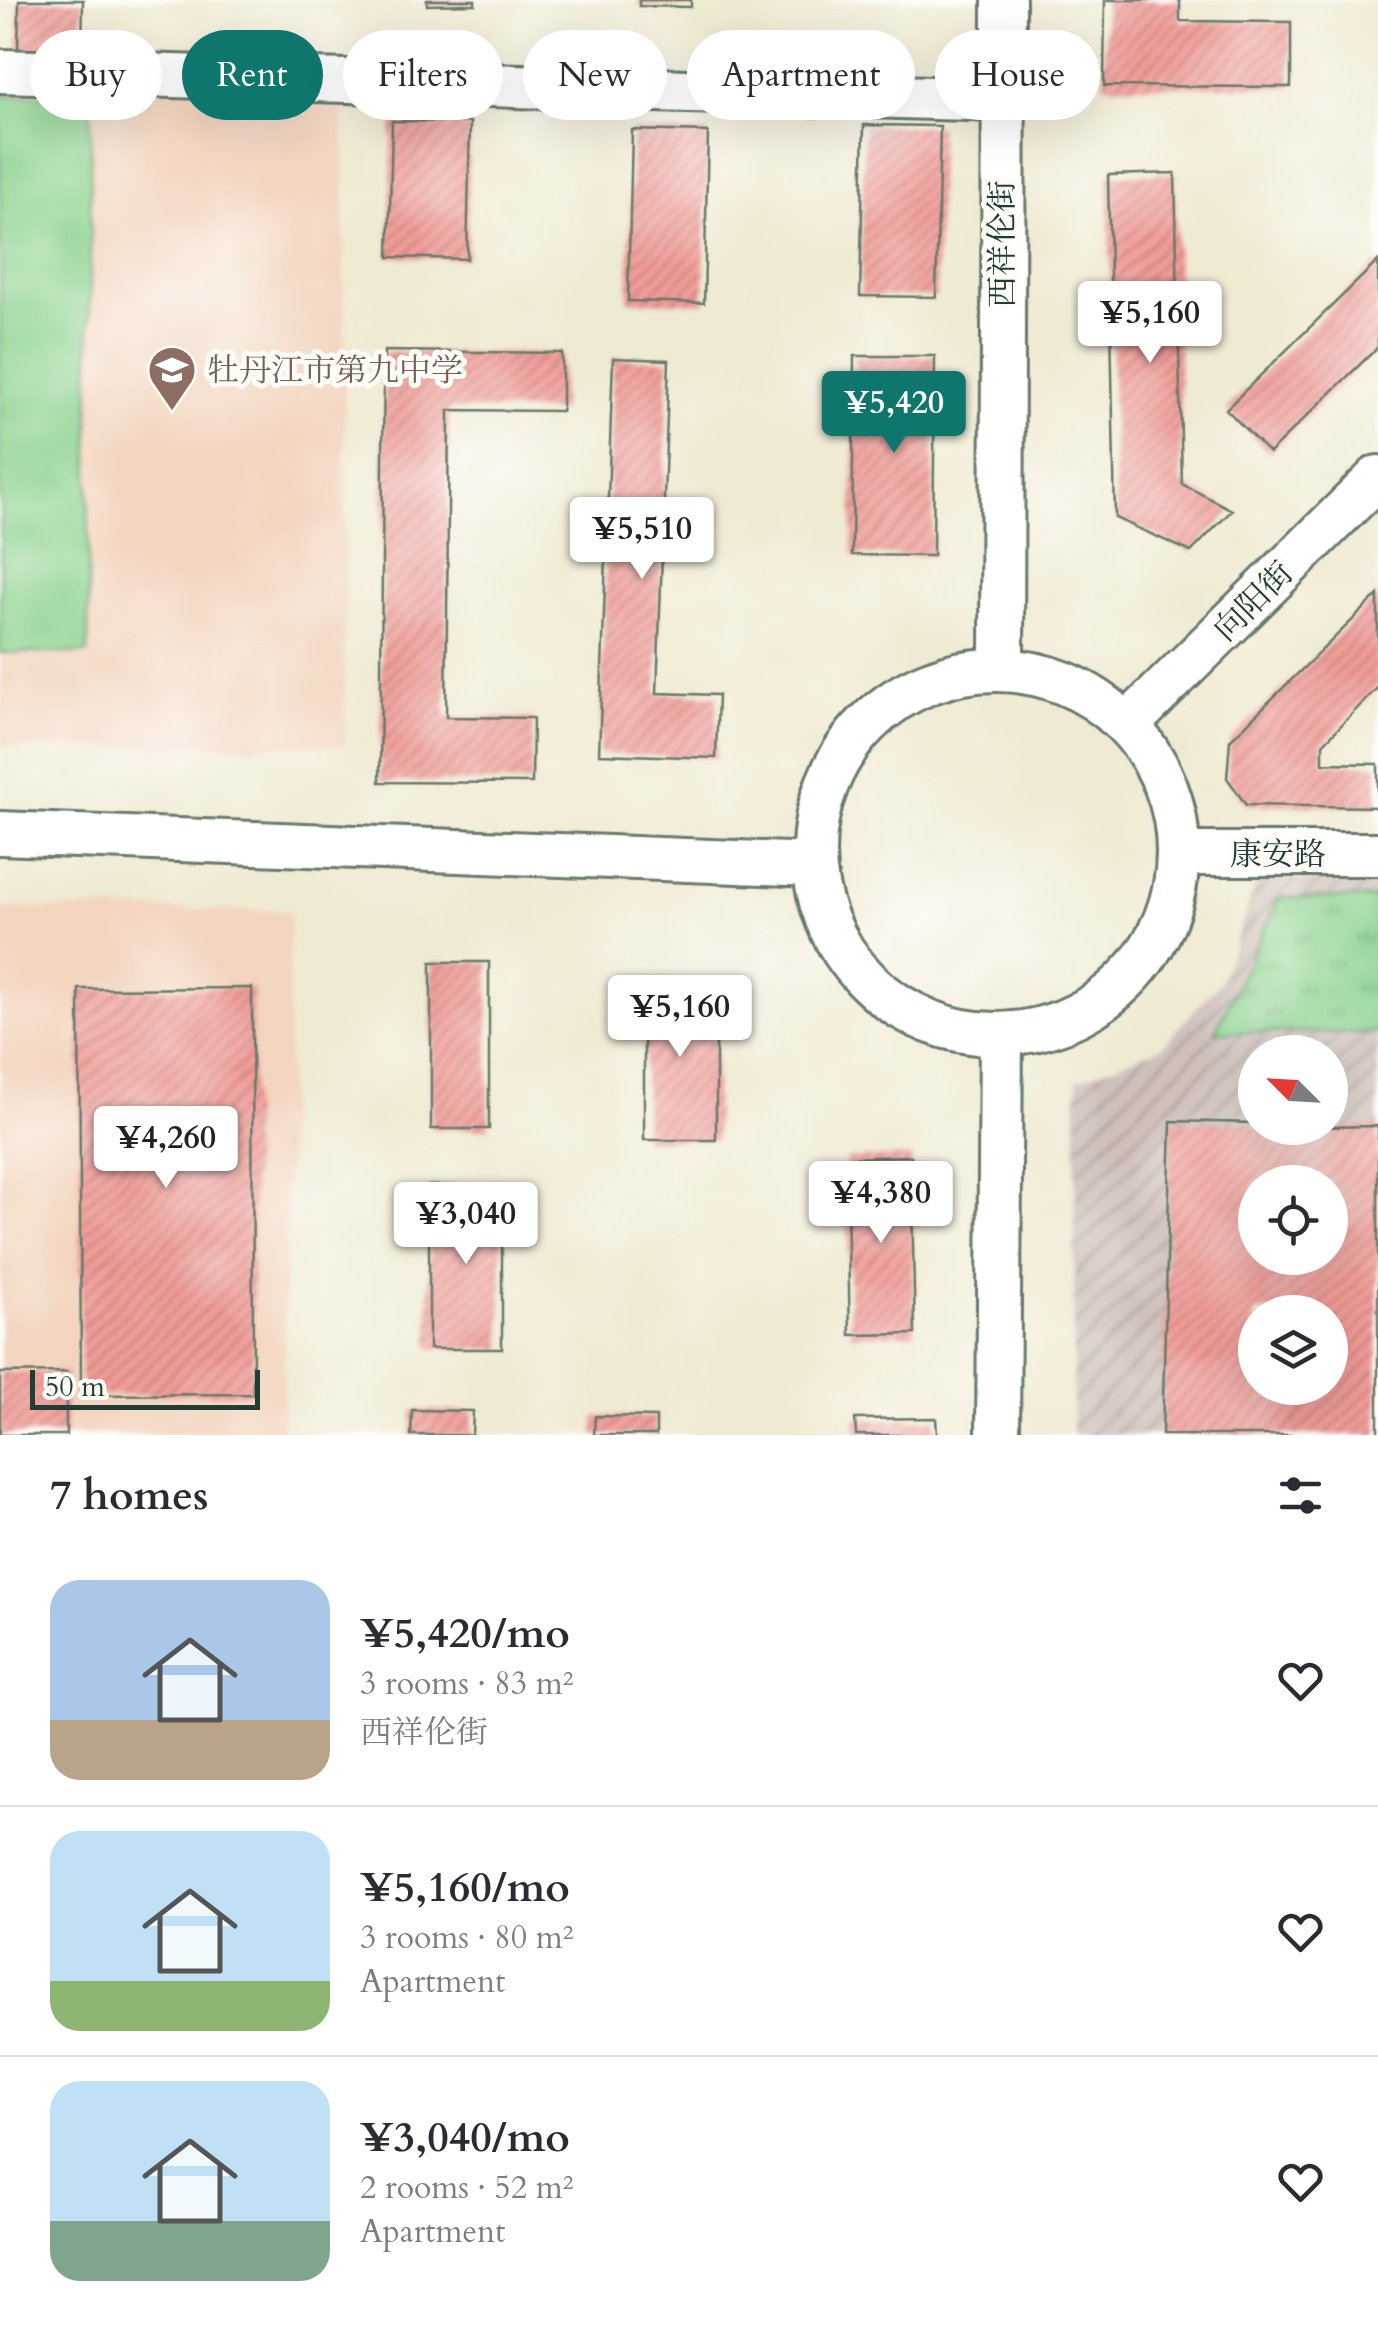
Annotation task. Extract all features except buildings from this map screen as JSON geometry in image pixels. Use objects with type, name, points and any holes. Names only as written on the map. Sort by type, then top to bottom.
[{"type":"street","name":"西祥伦街","points":[[1003,30],[1004,0]]},
{"type":"street","points":[[0,71],[935,98]]},
{"type":"street","name":"西祥伦街","points":[[1002,120],[1002,668]]},
{"type":"street","name":"向阳街","points":[[1128,724],[1378,478]]},
{"type":"street","points":[[1002,668],[1063,682],[1091,695],[1128,724],[1156,762],[1174,807],[1179,854],[1170,910],[1144,959],[1105,999],[1055,1025],[1000,1035],[945,1028],[895,1005],[854,967],[826,919],[814,865],[820,804],[845,748],[888,704],[942,677],[1002,668]]},
{"type":"street","points":[[0,833],[814,865]]},
{"type":"street","name":"康安路","points":[[1179,854],[1378,854]]},
{"type":"street","points":[[998,1435],[1000,1035]]},
{"type":"shaded area","name":"牡丹江市第九中学","points":[[182,78],[182,120],[323,120],[323,78],[343,78],[345,746],[0,747],[0,79],[30,79],[30,120],[162,120],[162,79]]},
{"type":"shaded area","points":[[1258,878],[1378,880],[1378,1435],[1072,1435],[1077,1080],[1162,1047],[1221,981]]},
{"type":"shaded area","points":[[0,908],[290,911],[283,1435],[0,1435]]},
{"type":"green space","points":[[0,95],[30,95],[30,120],[91,120],[88,653],[0,653]]},
{"type":"green space","points":[[1279,898],[1378,898],[1378,1033],[1215,1032]]},
{"type":"place","name":"牡丹江市第九中学","points":[[172,412]]}]
